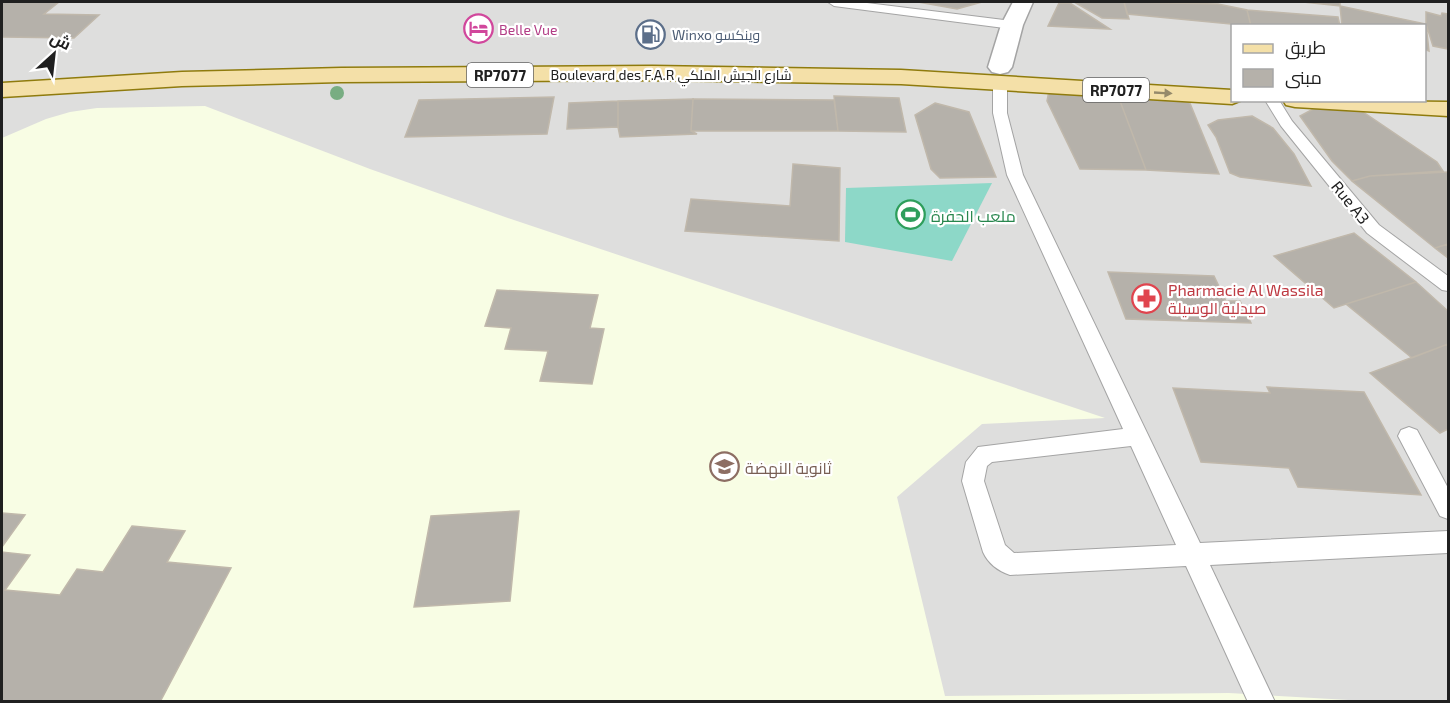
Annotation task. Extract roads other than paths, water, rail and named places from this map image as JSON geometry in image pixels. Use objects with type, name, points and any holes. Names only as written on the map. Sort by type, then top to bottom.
[{"type":"main road","name":"Boulevard des F.A.R شارع الجيش الملكي","points":[[2,69],[605,57],[797,60],[1000,75],[1231,97]]},
{"type":"main road","name":"Boulevard des F.A.R شارع الجيش الملكي","points":[[2,90],[80,84],[341,75],[652,73],[1231,78]]},
{"type":"main road","points":[[2,115],[80,84]]},
{"type":"main road","points":[[1426,87],[1449,89]]},
{"type":"main road","points":[[1326,102],[1449,110]]},
{"type":"street","points":[[1000,75],[1012,25],[1023,2]]},
{"type":"lane","points":[[834,2],[1012,25]]},
{"type":"lane","points":[[1000,75],[1000,113],[1015,175],[1262,702]]},
{"type":"lane","name":"Rue A3","points":[[1273,102],[1286,123],[1373,229],[1449,285]]},
{"type":"lane","points":[[1137,436],[986,453],[976,462],[974,481],[995,552],[1010,564],[1449,542]]},
{"type":"lane","points":[[1409,436],[1449,509]]},
{"type":"place","name":"Belle Vue","points":[[478,29]]},
{"type":"place","name":"Winxo وينكسو","points":[[651,34]]},
{"type":"place","name":"ملعب الحفرة","points":[[910,215]]},
{"type":"place","name":"Pharmacie Al Wassila صيدلية الوسيلة","points":[[1147,298]]},
{"type":"place","name":"ثانوية النهضة","points":[[724,467]]}]
